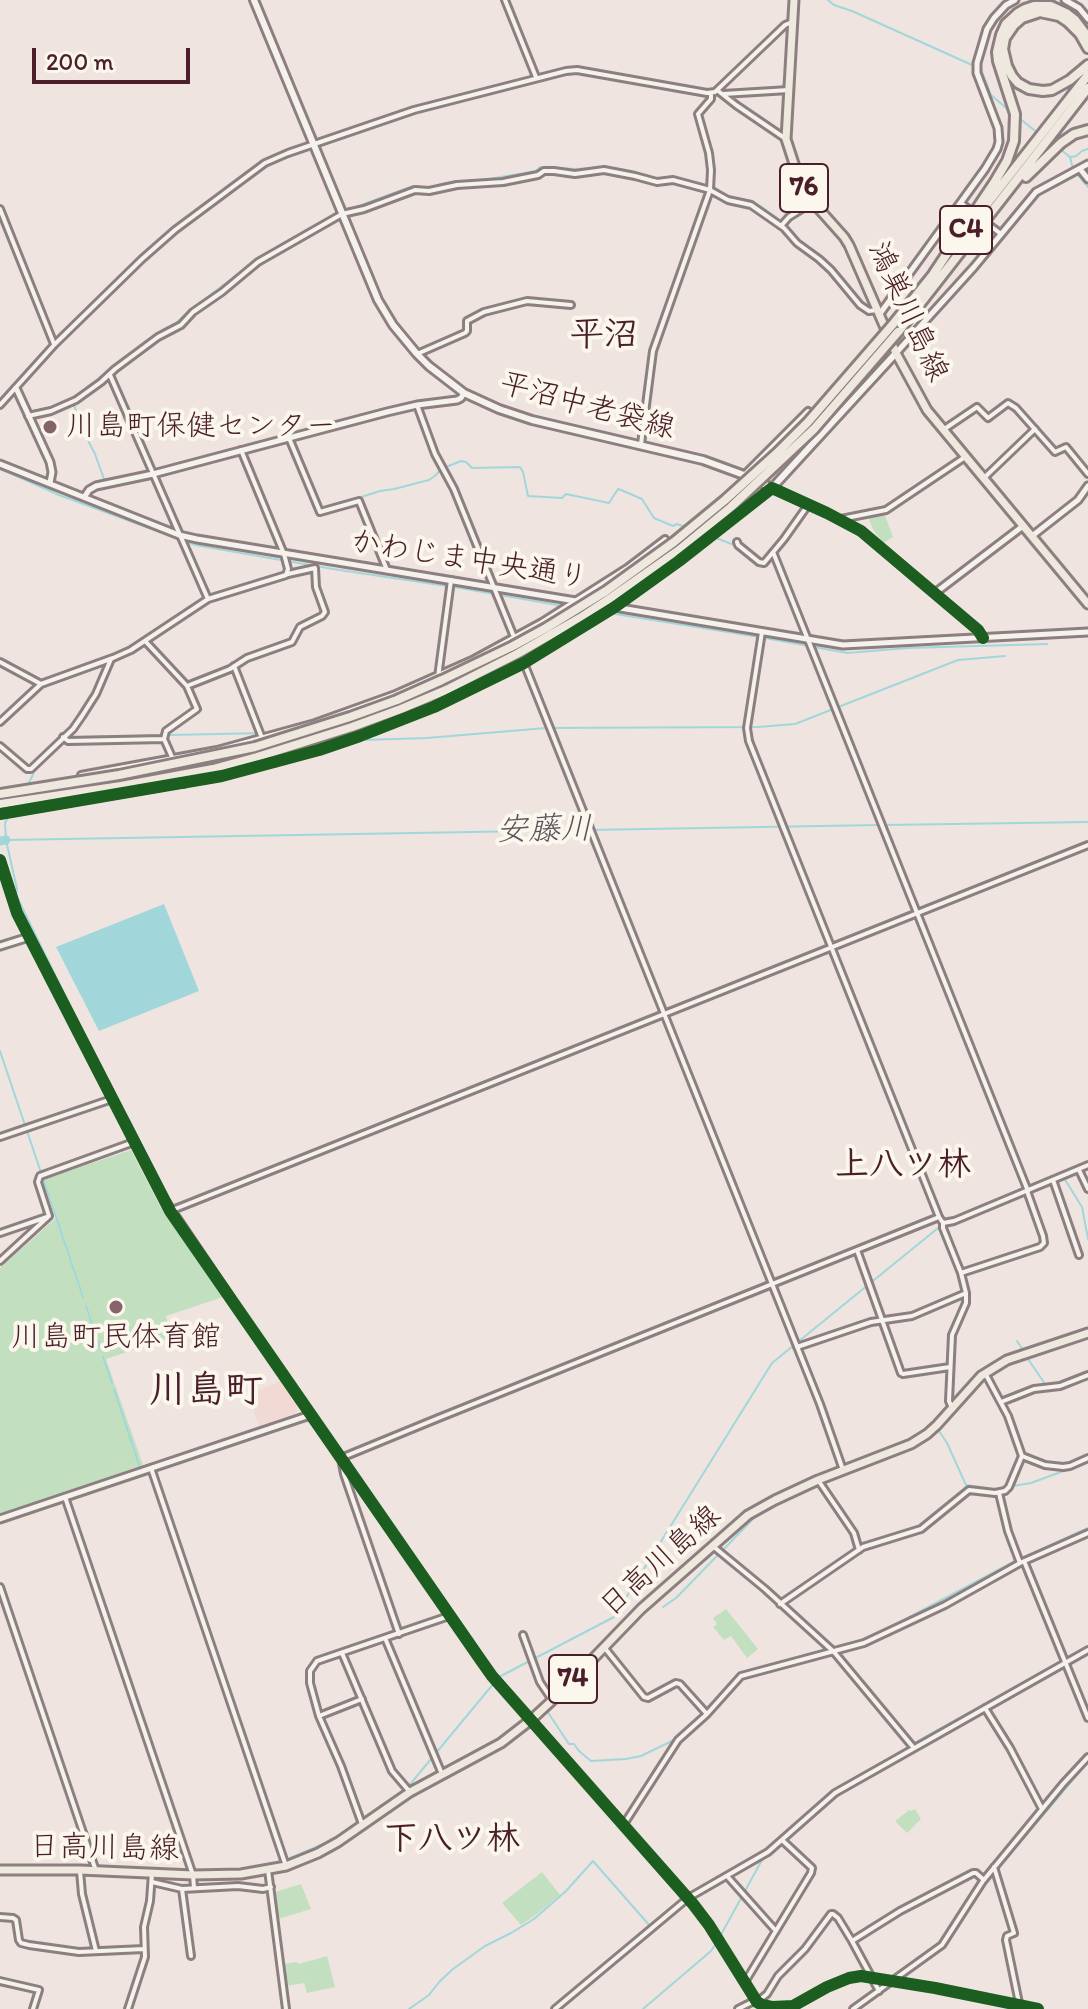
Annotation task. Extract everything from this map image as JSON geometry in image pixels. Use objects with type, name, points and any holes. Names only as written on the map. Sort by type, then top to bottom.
[{"type":"highway","points":[[978,217],[1014,141],[1015,116],[997,52],[1001,35],[1011,18],[1034,6],[1051,6],[1075,20],[1088,37]]},
{"type":"highway","points":[[1087,69],[1052,90],[1029,89],[1012,76],[1003,49],[1005,38],[1014,25],[1022,18],[1040,12],[1059,16],[1068,22],[1088,48]]},
{"type":"highway","name":"C4","points":[[0,804],[213,769],[340,732],[401,709],[506,660],[612,597],[679,550],[731,507],[814,429],[896,328],[978,217],[1014,184],[1087,69]]},
{"type":"highway","name":"C4","points":[[0,794],[119,775],[255,747],[350,717],[455,675],[546,628],[606,591],[725,500],[808,422],[896,328],[978,217],[1088,88]]},
{"type":"highway","points":[[1014,184],[1061,143],[1074,134],[1088,130]]},
{"type":"main road","name":"平沼中老袋線","points":[[254,0],[378,300],[393,325],[429,366],[464,393],[499,409],[532,420],[703,460],[772,488]]},
{"type":"main road","name":"鴻巣川島線","points":[[794,0],[786,139],[798,176],[813,202],[849,245],[920,400],[1088,604]]},
{"type":"main road","points":[[772,488],[896,353]]},
{"type":"main road","name":"日高川島線","points":[[0,1870],[80,1870],[152,1878],[237,1874],[286,1866],[318,1853],[410,1792],[501,1743],[532,1719],[641,1609],[762,1506],[818,1480],[911,1444],[927,1434],[985,1373],[1007,1360],[1088,1333]]},
{"type":"street","points":[[505,0],[536,77]]},
{"type":"street","points":[[28,416],[67,405],[158,337],[181,325],[193,312],[262,259],[342,214],[415,190],[503,182],[544,171],[575,174],[604,170],[657,182],[673,180],[751,205],[783,224],[797,243],[831,270],[860,305],[878,312],[992,160],[999,142],[998,128],[977,73],[977,63],[987,29],[1006,5],[1015,0]]},
{"type":"street","points":[[1065,0],[1079,8],[1088,19]]},
{"type":"street","points":[[720,92],[785,25],[792,22]]},
{"type":"street","points":[[0,405],[55,344],[142,259],[251,171],[288,153],[414,110],[566,71],[577,70],[711,93],[789,90]]},
{"type":"street","points":[[720,92],[786,139]]},
{"type":"street","points":[[641,444],[653,351],[710,190],[709,153],[698,114],[711,99],[711,93]]},
{"type":"street","points":[[896,353],[974,267],[1036,192],[1088,164]]},
{"type":"street","points":[[1077,170],[1088,179]]},
{"type":"street","points":[[783,224],[813,202]]},
{"type":"street","points":[[961,203],[1001,234]]},
{"type":"street","points":[[0,209],[55,344]]},
{"type":"street","points":[[417,354],[465,333],[467,321],[484,312],[527,301],[571,305]]},
{"type":"street","points":[[110,375],[208,599]]},
{"type":"street","points":[[16,388],[50,462],[50,483]]},
{"type":"street","points":[[85,496],[96,486],[417,405],[457,400],[464,393]]},
{"type":"street","points":[[943,430],[977,407],[988,418],[1008,403],[1055,452],[1066,447],[1088,474]]},
{"type":"street","points":[[417,405],[514,637]]},
{"type":"street","points":[[744,475],[808,411],[827,429]]},
{"type":"street","points":[[983,478],[1035,429]]},
{"type":"street","points":[[289,438],[320,512],[359,501],[387,570]]},
{"type":"street","points":[[241,450],[285,558],[286,575]]},
{"type":"street","points":[[839,519],[886,510],[965,457]]},
{"type":"street","name":"かわじま中央通り","points":[[0,464],[85,496],[182,539],[808,640],[843,645],[1088,632]]},
{"type":"street","points":[[1032,536],[1078,500],[1088,486]]},
{"type":"street","points":[[0,814],[184,784],[274,763],[360,736],[434,707],[524,663],[615,607],[772,488],[861,531],[978,630],[983,638]]},
{"type":"street","points":[[737,542],[762,563],[808,505]]},
{"type":"street","points":[[935,593],[1023,526]]},
{"type":"street","points":[[81,775],[172,759],[315,723],[438,676],[514,637],[627,568],[665,539],[679,561]]},
{"type":"street","points":[[773,552],[1043,1236],[1044,1243],[1040,1247],[961,1273]]},
{"type":"street","points":[[0,722],[41,684],[111,659],[146,642],[208,599],[315,568],[316,587],[325,612],[322,616],[300,627],[292,642],[247,658],[187,686]]},
{"type":"street","points":[[434,707],[451,580]]},
{"type":"street","points":[[762,632],[747,728],[749,741],[941,1220],[966,1293],[966,1303],[952,1335],[949,1401],[952,1408]]},
{"type":"street","points":[[146,642],[187,686],[197,709],[166,731],[164,739],[184,784]]},
{"type":"street","points":[[0,746],[31,769],[73,729],[96,694],[111,659]]},
{"type":"street","points":[[0,662],[41,684]]},
{"type":"street","points":[[524,663],[820,1404],[843,1470]]},
{"type":"street","points":[[234,666],[274,763]]},
{"type":"street","points":[[63,737],[68,741],[164,739]]},
{"type":"street","points":[[170,1211],[1088,845]]},
{"type":"street","points":[[0,860],[12,902],[170,1211],[492,1676],[688,1898],[709,1925],[758,2004]]},
{"type":"street","points":[[0,946],[29,937]]},
{"type":"street","points":[[0,1137],[112,1099]]},
{"type":"street","points":[[49,1216],[38,1182],[40,1176],[135,1142]]},
{"type":"street","points":[[341,1458],[857,1250],[941,1220],[963,1218],[1088,1165]]},
{"type":"street","points":[[1079,1169],[1088,1189]]},
{"type":"street","points":[[1053,1180],[1079,1255]]},
{"type":"street","points":[[0,1233],[49,1216]]},
{"type":"street","points":[[0,1261],[49,1216]]},
{"type":"street","points":[[857,1250],[901,1373],[950,1367]]},
{"type":"street","points":[[797,1348],[883,1320],[912,1316],[966,1293]]},
{"type":"street","points":[[780,1604],[859,1550],[921,1529],[969,1490],[999,1493],[1009,1487],[1022,1456],[1008,1416],[985,1373]]},
{"type":"street","points":[[1001,1402],[1034,1389],[1060,1386],[1088,1375]]},
{"type":"street","points":[[0,1519],[310,1415]]},
{"type":"street","points":[[1022,1456],[1045,1465],[1063,1467],[1088,1458]]},
{"type":"street","points":[[341,1458],[399,1634]]},
{"type":"street","points":[[151,1468],[286,1866]]},
{"type":"street","points":[[818,1480],[854,1533],[859,1550]]},
{"type":"street","points":[[999,1493],[1008,1531],[1088,1718]]},
{"type":"street","points":[[65,1497],[193,1875],[194,1888]]},
{"type":"street","points":[[624,1824],[678,1740],[707,1714],[741,1676],[864,1643],[945,1605],[1022,1562],[1088,1533]]},
{"type":"street","points":[[713,1545],[834,1652],[914,1748]]},
{"type":"street","points":[[0,1587],[96,1871]]},
{"type":"street","points":[[362,1825],[319,1716],[310,1671],[317,1661],[449,1616]]},
{"type":"street","points":[[523,1635],[540,1682],[552,1700]]},
{"type":"street","points":[[385,1638],[442,1774]]},
{"type":"street","points":[[604,1647],[644,1697],[680,1684],[707,1714]]},
{"type":"street","points":[[555,2009],[688,1898],[768,1852],[835,1793],[1088,1650]]},
{"type":"street","points":[[342,1653],[392,1771],[410,1792]]},
{"type":"street","points":[[319,1716],[362,1699]]},
{"type":"street","points":[[985,1708],[1042,1809]]},
{"type":"street","points":[[853,2009],[942,1945],[994,1867],[1088,1757]]},
{"type":"street","points":[[745,1982],[812,1868],[782,1840]]},
{"type":"street","points":[[994,1867],[1014,1933],[1006,1940],[1019,2004]]},
{"type":"street","points":[[80,1870],[82,1894],[96,1951]]},
{"type":"street","points":[[268,1870],[286,2009]]},
{"type":"street","points":[[852,1941],[900,1911],[973,1873],[984,1880]]},
{"type":"street","points":[[237,1874],[238,1886]]},
{"type":"street","points":[[726,1875],[776,1931]]},
{"type":"street","points":[[128,2009],[145,1957],[144,1927],[152,1878],[182,1889],[271,1887]]},
{"type":"street","points":[[182,1889],[191,1956]]},
{"type":"street","points":[[758,2004],[831,1914],[838,1918],[879,1991]]},
{"type":"street","points":[[0,1917],[16,1920],[19,1940],[24,1944],[56,1950],[144,1949]]},
{"type":"street","points":[[738,2009],[758,2004],[793,2006],[827,1987],[861,1976],[1038,2009]]},
{"type":"street","points":[[0,1981],[39,1990],[33,2009]]},
{"type":"shaded area","points":[[281,1381],[298,1405],[296,1413],[259,1426],[248,1394]]},
{"type":"green space","points":[[884,513],[893,537],[883,543],[868,517]]},
{"type":"green space","points":[[131,1150],[161,1208],[223,1297],[166,1316],[172,1337],[106,1359],[143,1465],[0,1514],[0,1268],[57,1217],[44,1179]]},
{"type":"green space","points":[[726,1609],[758,1649],[747,1658],[731,1636],[724,1640],[713,1627],[717,1624],[713,1618]]},
{"type":"green space","points":[[915,1809],[921,1819],[907,1833],[895,1821]]},
{"type":"green space","points":[[542,1872],[560,1895],[521,1925],[502,1903]]},
{"type":"green space","points":[[301,1884],[311,1909],[278,1919],[275,1892]]},
{"type":"green space","points":[[327,1956],[335,1987],[307,1993],[304,1983],[286,1986],[283,1964],[299,1964]]},
{"type":"water","points":[[164,904],[199,991],[99,1031],[56,947]]},
{"type":"waterway","points":[[828,0],[981,69],[991,95],[1011,112]]},
{"type":"waterway","points":[[1019,118],[1039,134]]},
{"type":"waterway","points":[[1060,149],[1070,157],[1073,169],[1088,187]]},
{"type":"waterway","points":[[1071,157],[1088,149]]},
{"type":"waterway","points":[[345,211],[413,186],[431,188],[445,183],[536,171],[540,167],[608,167],[655,179],[673,177],[713,186],[728,197],[753,201],[825,259],[866,306]]},
{"type":"waterway","points":[[150,477],[107,487],[72,399],[265,254],[297,237]]},
{"type":"waterway","points":[[191,467],[287,442],[317,511]]},
{"type":"waterway","points":[[324,509],[380,491],[429,480],[441,469],[461,461],[472,468],[520,467],[528,496],[562,498],[566,494],[609,503],[618,489],[642,499],[654,518],[688,528]]},
{"type":"waterway","points":[[0,469],[59,495],[195,545],[563,606]]},
{"type":"waterway","points":[[775,547],[786,533]]},
{"type":"waterway","points":[[706,534],[737,544]]},
{"type":"waterway","points":[[755,556],[763,561],[766,558]]},
{"type":"waterway","points":[[609,613],[847,653],[1047,644]]},
{"type":"waterway","points":[[307,743],[311,756],[363,740],[546,728],[758,727],[795,724],[958,660],[1005,656]]},
{"type":"waterway","points":[[66,740],[71,737],[267,733],[301,725]]},
{"type":"waterway","points":[[28,785],[35,770],[58,746]]},
{"type":"waterway","points":[[0,1523],[301,1421],[320,1422],[178,1215],[96,1059],[16,895],[6,840],[5,823],[10,814]]},
{"type":"waterway","name":"安藤川","points":[[885,825],[1088,822]]},
{"type":"waterway","name":"安藤川","points":[[6,840],[879,825]]},
{"type":"waterway","name":"安藤川","points":[[0,841],[6,840]]},
{"type":"waterway","points":[[0,951],[36,938]]},
{"type":"waterway","points":[[0,1051],[83,1297]]},
{"type":"waterway","points":[[952,1219],[1088,1162]]},
{"type":"waterway","points":[[1064,1178],[1082,1207],[1088,1239]]},
{"type":"waterway","points":[[407,1788],[499,1677],[614,1617],[772,1363],[943,1224]]},
{"type":"waterway","points":[[86,1306],[101,1350]]},
{"type":"waterway","points":[[1017,1341],[1023,1350]]},
{"type":"waterway","points":[[1026,1356],[1045,1384],[1059,1384],[1088,1372]]},
{"type":"waterway","points":[[103,1357],[112,1383]]},
{"type":"waterway","points":[[114,1389],[141,1471]]},
{"type":"waterway","points":[[773,1505],[914,1447],[939,1431],[966,1485],[994,1489],[1031,1483],[1088,1462]]},
{"type":"waterway","points":[[663,1607],[676,1598],[767,1508]]},
{"type":"waterway","points":[[547,1711],[569,1744],[574,1744],[591,1761],[641,1756],[674,1740],[739,1673],[863,1640],[1015,1561],[1088,1528]]},
{"type":"waterway","points":[[914,1743],[1088,1646]]},
{"type":"waterway","points":[[643,2009],[711,1951],[762,1860],[763,1852],[831,1793],[909,1747]]},
{"type":"waterway","points":[[979,1891],[1088,1762]]},
{"type":"waterway","points":[[276,1864],[328,1842],[357,1825]]},
{"type":"waterway","points":[[409,2009],[429,1995],[453,1969],[485,1946],[534,1919],[566,1891],[593,1861],[650,1926]]},
{"type":"waterway","points":[[0,1865],[211,1871]]},
{"type":"waterway","points":[[237,1870],[251,1869]]},
{"type":"waterway","points":[[858,2009],[946,1946],[971,1903]]},
{"type":"cycle path","points":[[0,814],[222,776],[319,750],[434,707],[524,663],[615,607],[772,488],[861,531],[978,630],[983,638]]},
{"type":"cycle path","points":[[0,860],[17,913],[170,1211],[492,1676],[693,1904],[757,2002],[772,2007],[793,2006],[827,1987],[861,1976],[1038,2009]]},
{"type":"place","name":"川島町保健センター","points":[[50,427]]},
{"type":"place","name":"川島町民体育館","points":[[116,1307]]},
{"type":"district","name":"平沼","points":[[604,336]]},
{"type":"district","name":"上八ツ林","points":[[903,1166]]},
{"type":"district","name":"川島町","points":[[206,1392]]},
{"type":"district","name":"下八ツ林","points":[[452,1840]]}]
